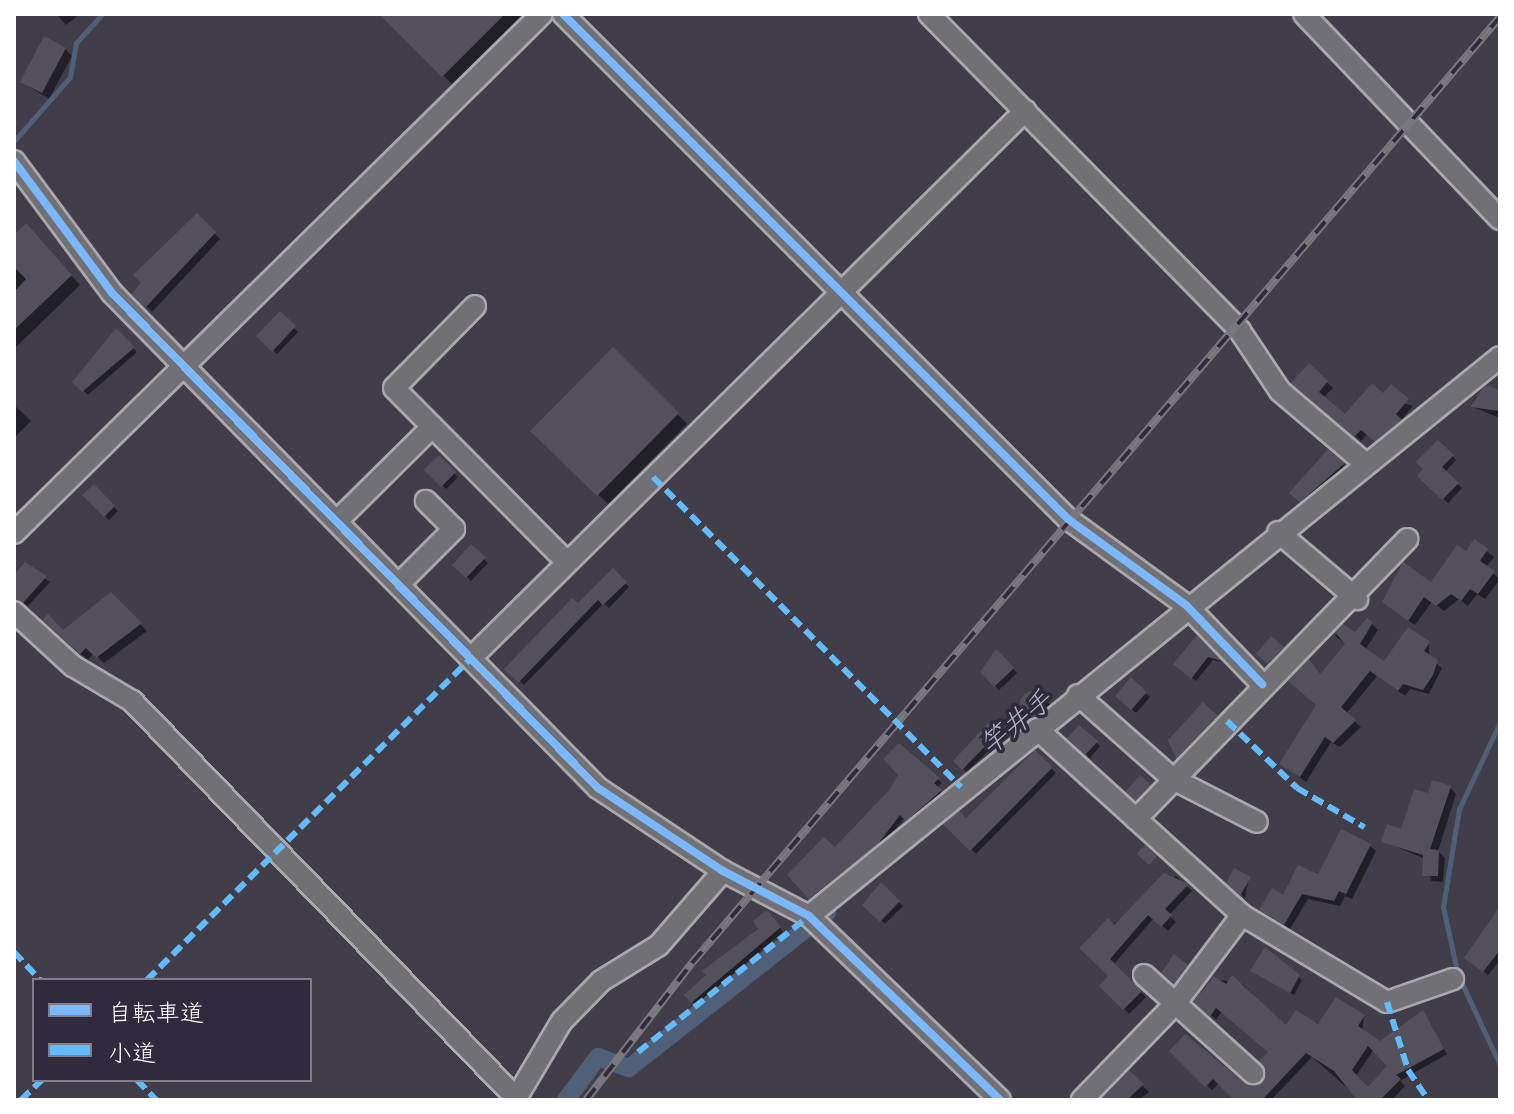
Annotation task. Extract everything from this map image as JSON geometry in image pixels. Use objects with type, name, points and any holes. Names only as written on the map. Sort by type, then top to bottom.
[{"type":"street","points":[[14,533],[182,364],[542,14]]},
{"type":"street","points":[[563,14],[1068,519],[1186,605],[1262,684]]},
{"type":"street","points":[[929,14],[1240,331],[1280,391],[1365,463]]},
{"type":"street","points":[[1304,14],[1500,219]]},
{"type":"street","points":[[471,658],[839,290],[1025,111]]},
{"type":"street","points":[[14,161],[112,293],[598,788],[723,871],[809,916],[1000,1100]]},
{"type":"street","points":[[475,306],[394,388],[567,562]]},
{"type":"street","points":[[809,916],[1186,605],[1500,357]]},
{"type":"street","points":[[337,521],[432,427]]},
{"type":"street","points":[[399,584],[454,529],[426,501]]},
{"type":"street","points":[[1278,532],[1357,599]]},
{"type":"street","points":[[1136,819],[1262,684],[1357,599],[1407,539]]},
{"type":"street","points":[[14,612],[73,666],[132,701],[515,1099],[562,1021],[601,981],[659,945],[723,871]]},
{"type":"street","points":[[1078,695],[1173,779],[1257,822]]},
{"type":"street","points":[[1037,729],[1242,915],[1387,1002],[1453,979]]},
{"type":"street","points":[[1082,1100],[1175,1004],[1242,915]]},
{"type":"street","points":[[1144,975],[1253,1073]]},
{"type":"building","points":[[379,14],[505,14],[442,77]]},
{"type":"building","points":[[44,36],[66,48],[42,93],[20,82]]},
{"type":"building","points":[[197,213],[216,232],[145,308],[131,294],[141,283],[133,275]]},
{"type":"building","points":[[26,223],[72,275],[14,330],[14,292],[26,279],[14,267],[14,235]]},
{"type":"building","points":[[280,311],[296,326],[272,352],[256,336]]},
{"type":"building","points":[[116,328],[135,347],[82,392],[72,382]]},
{"type":"building","points":[[613,347],[679,413],[597,496],[530,431]]},
{"type":"building","points":[[1309,363],[1328,381],[1319,392],[1345,414],[1372,383],[1383,393],[1391,384],[1409,399],[1396,414],[1402,420],[1375,442],[1361,430],[1354,437],[1291,383]]},
{"type":"building","points":[[1485,385],[1500,390],[1500,411],[1470,407]]},
{"type":"building","points":[[1438,440],[1454,455],[1442,467],[1459,483],[1442,500],[1417,476],[1423,469],[1416,462]]},
{"type":"building","points":[[1328,449],[1345,463],[1300,502],[1289,493]]},
{"type":"building","points":[[439,455],[456,472],[441,487],[424,470]]},
{"type":"building","points":[[94,484],[115,506],[104,517],[82,495]]},
{"type":"building","points":[[1474,539],[1488,549],[1480,561],[1495,571],[1478,594],[1470,589],[1461,601],[1451,594],[1436,606],[1424,597],[1408,621],[1382,602],[1403,562],[1431,582],[1457,545],[1466,551]]},
{"type":"building","points":[[471,544],[486,557],[466,578],[452,565]]},
{"type":"building","points":[[25,562],[47,576],[23,603],[14,599],[14,575]]},
{"type":"building","points":[[613,568],[627,582],[603,605],[598,600],[518,683],[504,669],[572,598],[578,603]]},
{"type":"building","points":[[111,592],[142,623],[96,658],[86,648],[80,654],[42,620],[48,614],[63,630]]},
{"type":"building","points":[[1367,618],[1373,622],[1360,644],[1384,661],[1408,627],[1430,642],[1424,651],[1438,660],[1433,675],[1423,690],[1403,684],[1398,691],[1370,671],[1341,707],[1356,720],[1333,743],[1325,737],[1300,777],[1279,764],[1316,705],[1288,681],[1309,659],[1320,674],[1345,644],[1335,632],[1343,624],[1355,632]]},
{"type":"building","points":[[1197,635],[1222,661],[1208,657],[1191,679],[1173,664]]},
{"type":"building","points":[[1271,636],[1284,647],[1268,664],[1256,654]]},
{"type":"building","points":[[996,649],[1014,668],[994,687],[980,672]]},
{"type":"building","points":[[1131,677],[1147,692],[1131,710],[1115,696]]},
{"type":"building","points":[[1033,691],[1042,695],[1046,704],[1042,713],[1033,717],[1024,713],[1020,704],[1024,695]]},
{"type":"building","points":[[1203,702],[1218,716],[1176,759],[1168,740]]},
{"type":"building","points":[[989,722],[999,732],[962,770],[953,761]]},
{"type":"building","points":[[1079,725],[1098,741],[1085,755],[1067,738]]},
{"type":"building","points":[[899,743],[940,778],[934,783],[942,790],[906,821],[900,815],[878,844],[809,899],[787,875],[824,837],[835,847],[890,789],[898,775],[883,759]]},
{"type":"building","points":[[1035,750],[1053,767],[970,851],[943,824],[959,811],[966,818]]},
{"type":"building","points":[[1140,775],[1151,785],[1136,801],[1125,792]]},
{"type":"building","points":[[1432,780],[1451,786],[1430,849],[1439,850],[1438,876],[1422,876],[1423,855],[1381,842],[1387,824],[1401,829],[1414,789],[1428,793]]},
{"type":"building","points":[[1341,829],[1371,844],[1346,894],[1339,891],[1334,901],[1302,894],[1284,925],[1259,910],[1272,888],[1283,895],[1298,865],[1318,874]]},
{"type":"building","points":[[1145,845],[1157,856],[1149,865],[1137,854]]},
{"type":"building","points":[[1234,868],[1251,877],[1240,896],[1226,883]]},
{"type":"building","points":[[1164,873],[1189,884],[1165,909],[1172,915],[1161,927],[1148,915],[1110,959],[1142,991],[1123,1010],[1099,986],[1108,976],[1079,948],[1108,918],[1114,925]]},
{"type":"building","points":[[881,882],[900,901],[880,922],[862,905]]},
{"type":"building","points":[[1500,906],[1500,950],[1483,972],[1464,958]]},
{"type":"building","points":[[767,910],[781,927],[691,1003],[684,995],[706,975],[702,971],[758,929],[753,921]]},
{"type":"building","points":[[1265,947],[1300,975],[1290,993],[1250,971]]},
{"type":"building","points":[[1174,954],[1188,965],[1174,984],[1161,973]]},
{"type":"building","points":[[1232,975],[1286,1025],[1296,1010],[1318,1024],[1336,997],[1365,1015],[1358,1026],[1380,1041],[1423,1010],[1444,1049],[1396,1075],[1401,1079],[1380,1100],[1357,1100],[1334,1071],[1306,1053],[1262,1100],[1234,1100],[1213,1079],[1205,1087],[1169,1051],[1185,1034],[1245,1083],[1263,1081],[1259,1061],[1268,1052],[1216,1008],[1210,1017],[1193,1002],[1214,976],[1226,984]],"holes":[[[1368,1046],[1387,1066],[1368,1087],[1352,1070]]]},
{"type":"building","points":[[1129,1070],[1144,1084],[1127,1100],[1100,1100]]},
{"type":"waterway","points":[[14,141],[70,77],[76,43],[102,14]]},
{"type":"waterway","points":[[1500,722],[1459,809],[1443,907],[1458,975],[1500,1065]]},
{"type":"waterway","name":"竿井手","points":[[566,1100],[598,1057],[629,1068],[827,912]]},
{"type":"railway","points":[[586,1100],[692,963],[1500,17]]},
{"type":"marked path","points":[[653,477],[961,787]]},
{"type":"marked path","points":[[149,978],[471,658]]},
{"type":"marked path","points":[[1227,721],[1297,788],[1364,827]]},
{"type":"marked path","points":[[638,1052],[809,916]]},
{"type":"marked path","points":[[14,952],[38,978]]},
{"type":"marked path","points":[[1387,1002],[1408,1070],[1428,1100]]},
{"type":"marked path","points":[[21,1100],[40,1082]]},
{"type":"marked path","points":[[139,1082],[156,1100]]},
{"type":"cycle path","points":[[563,14],[1068,519],[1186,605],[1262,684]]},
{"type":"cycle path","points":[[14,161],[112,293],[598,788],[723,871],[809,916],[1000,1100]]}]
